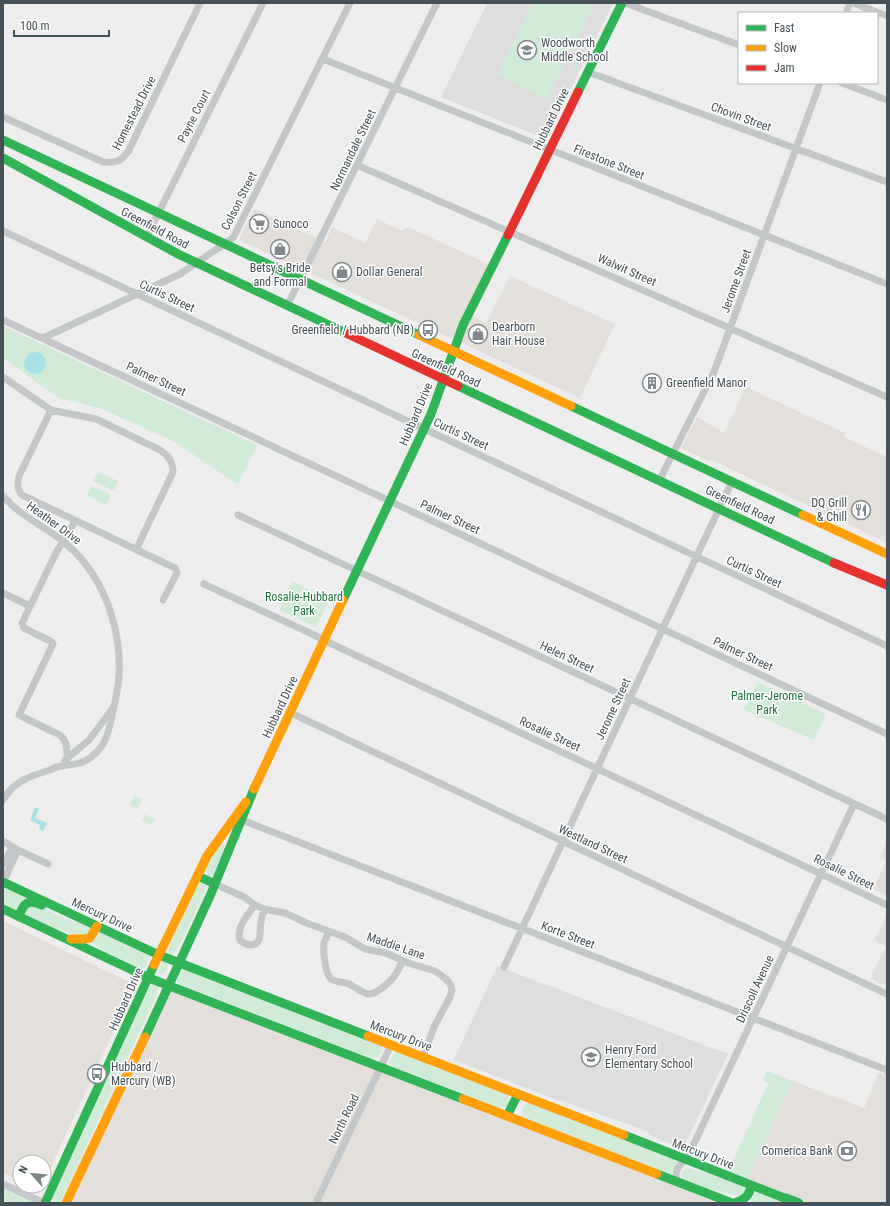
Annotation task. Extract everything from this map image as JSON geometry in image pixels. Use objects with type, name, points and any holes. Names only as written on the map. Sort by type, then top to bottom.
[{"type":"street","name":"Homestead Drive","points":[[3,117],[103,162],[113,163],[123,159],[129,150],[200,3]]},
{"type":"street","name":"Payne Court","points":[[146,238],[263,3]]},
{"type":"street","name":"Colson Street","points":[[43,338],[180,274],[233,238],[350,3]]},
{"type":"street","name":"Normandale Street","points":[[287,306],[437,3]]},
{"type":"street","name":"Hubbard Drive","points":[[66,1203],[215,884],[253,791],[424,429],[444,380],[463,324],[622,3]]},
{"type":"street","points":[[625,3],[738,45]]},
{"type":"street","points":[[846,12],[851,3],[876,12]]},
{"type":"street","name":"Firestone Street","points":[[323,59],[887,284]]},
{"type":"street","name":"Chovin Street","points":[[588,72],[887,182]]},
{"type":"street","name":"Jerome Street","points":[[659,481],[714,372],[820,84]]},
{"type":"street","points":[[845,84],[887,100]]},
{"type":"street","name":"Greenfield Road","points":[[3,140],[887,554]]},
{"type":"street","name":"Greenfield Road","points":[[3,158],[146,238],[196,263],[856,573],[887,585]]},
{"type":"street","name":"Walwit Street","points":[[357,165],[887,397]]},
{"type":"street","name":"Curtis Street","points":[[3,231],[887,646]]},
{"type":"street","name":"Palmer Street","points":[[3,320],[887,734]]},
{"type":"street","points":[[3,377],[51,410],[96,419],[160,450],[172,461],[173,472],[136,550]]},
{"type":"street","points":[[51,410],[19,476],[17,487],[22,496],[172,566],[177,570],[177,573],[163,600]]},
{"type":"street","name":"Jerome Street","points":[[504,968],[732,481]]},
{"type":"street","name":"Heather Drive","points":[[3,496],[23,516],[64,542],[83,560],[93,573],[101,587],[112,614],[119,667],[118,687],[110,729],[101,748],[87,760],[77,764],[59,766],[22,779],[6,793],[3,800]]},
{"type":"street","name":"Helen Street","points":[[238,515],[887,819]]},
{"type":"street","points":[[67,758],[66,744],[60,735],[19,715],[53,644],[52,642],[24,628],[22,623],[74,521]]},
{"type":"street","name":"Rosalie Street","points":[[204,584],[887,905]]},
{"type":"street","points":[[3,593],[30,606]]},
{"type":"street","name":"Heather Drive","points":[[59,766],[89,740],[114,708]]},
{"type":"street","name":"Westland Street","points":[[291,713],[887,994]]},
{"type":"street","name":"Hubbard Drive","points":[[44,1203],[159,955],[207,856],[253,791]]},
{"type":"street","name":"Driscoll Avenue","points":[[676,1181],[676,1169],[682,1162],[686,1161],[854,804]]},
{"type":"street","name":"Korte Street","points":[[242,820],[887,1070]]},
{"type":"street","points":[[218,840],[225,841],[231,848]]},
{"type":"street","points":[[3,841],[15,849],[48,864]]},
{"type":"street","points":[[3,866],[15,849]]},
{"type":"street","points":[[3,882],[15,849]]},
{"type":"street","points":[[198,876],[215,884]]},
{"type":"street","name":"Mercury Drive","points":[[3,882],[159,955],[518,1094],[686,1161],[786,1198],[795,1203]]},
{"type":"street","name":"Maddie Lane","points":[[215,884],[244,897],[264,910],[285,913],[329,932],[345,937],[365,949],[386,953],[403,961],[428,969],[446,978],[452,990],[448,1003],[432,1032],[423,1057]]},
{"type":"street","points":[[19,917],[23,905],[28,902],[36,902],[66,916],[88,922]]},
{"type":"street","points":[[255,905],[247,916],[239,932],[240,940],[247,944],[255,944],[260,938],[261,921],[264,910]]},
{"type":"street","points":[[3,909],[149,978],[733,1203],[743,1201],[748,1197],[751,1190],[751,1185]]},
{"type":"street","points":[[65,939],[90,939],[94,935],[97,926]]},
{"type":"street","points":[[329,932],[324,948],[327,972],[329,976],[332,979],[348,984],[367,994],[372,994],[377,991],[392,978],[403,961]]},
{"type":"street","name":"North Road","points":[[316,1203],[391,1045]]},
{"type":"street","points":[[507,1116],[518,1094]]},
{"type":"street","points":[[3,1184],[44,1203]]},
{"type":"street","points":[[786,1198],[799,1203]]},
{"type":"shaded area","name":"Woodworth Middle School","points":[[487,3],[613,3],[546,139],[441,97]]},
{"type":"shaded area","points":[[254,208],[325,242],[332,227],[365,243],[377,219],[402,231],[408,227],[486,263],[496,269],[473,316],[486,323],[510,276],[615,324],[580,398],[239,240]]},
{"type":"shaded area","points":[[746,387],[845,433],[844,437],[887,457],[887,543],[712,460],[710,462],[681,448],[697,417],[724,433]]},
{"type":"shaded area","points":[[887,841],[887,896],[873,889],[886,861],[879,858]]},
{"type":"shaded area","points":[[887,914],[887,986],[870,978],[886,947],[874,940]]},
{"type":"shaded area","points":[[3,921],[135,985],[52,1165],[52,1154],[12,1154],[12,1177],[3,1173]]},
{"type":"shaded area","name":"Henry Ford Elementary School","points":[[497,966],[728,1054],[683,1149],[653,1137],[647,1131],[557,1100],[454,1060]]},
{"type":"shaded area","points":[[170,991],[538,1132],[718,1203],[71,1203]]},
{"type":"shaded area","points":[[887,1054],[887,1203],[811,1203],[748,1179],[793,1081],[864,1108],[878,1073],[884,1075]]},
{"type":"green space","points":[[533,3],[590,3],[594,5],[546,100],[497,75]]},
{"type":"green space","points":[[3,326],[257,445],[238,485],[175,442],[102,409],[59,398],[3,358]]},
{"type":"green space","points":[[98,472],[118,481],[114,491],[93,481]]},
{"type":"green space","points":[[91,486],[111,495],[107,505],[87,496]]},
{"type":"green space","name":"Rosalie-Hubbard Park","points":[[292,581],[329,599],[316,627],[279,610]]},
{"type":"green space","name":"Palmer-Jerome Park","points":[[758,682],[826,714],[814,740],[744,710]]},
{"type":"green space","points":[[134,795],[142,800],[138,808],[130,805]]},
{"type":"green space","points":[[145,814],[155,819],[152,825],[142,821]]},
{"type":"green space","points":[[221,843],[225,847],[225,850],[214,875],[209,876],[204,872],[216,845]]},
{"type":"green space","points":[[201,883],[206,886],[206,890],[180,944],[173,954],[171,954],[168,951],[170,941],[198,884]]},
{"type":"green space","points":[[3,885],[28,898],[17,910],[3,904]]},
{"type":"green space","points":[[36,904],[64,918],[90,926],[91,930],[87,935],[64,931],[29,917],[24,913],[24,907]]},
{"type":"green space","points":[[97,930],[150,955],[145,968],[140,969],[105,952],[92,942]]},
{"type":"green space","points":[[164,962],[167,962],[168,965],[164,974],[161,975],[158,972]]},
{"type":"green space","points":[[183,969],[382,1046],[381,1052],[373,1059],[189,988],[177,981],[180,972]]},
{"type":"green space","points":[[153,983],[159,986],[156,997],[60,1203],[58,1203],[51,1199],[147,992]]},
{"type":"green space","points":[[397,1050],[509,1095],[510,1102],[506,1107],[499,1108],[396,1068],[390,1064],[390,1062]]},
{"type":"green space","points":[[767,1071],[793,1081],[748,1179],[725,1169],[724,1167],[725,1165],[730,1167],[768,1084],[763,1081]]},
{"type":"green space","points":[[530,1102],[678,1160],[679,1163],[675,1166],[672,1174],[670,1174],[528,1119],[523,1115],[522,1110]]},
{"type":"green space","points":[[688,1168],[731,1180],[745,1186],[747,1191],[742,1196],[738,1196],[706,1188],[684,1180],[682,1174],[684,1170]]},
{"type":"green space","points":[[3,1187],[12,1191],[12,1194],[17,1194],[35,1203],[9,1203],[3,1200]]},
{"type":"green space","points":[[756,1190],[787,1203],[749,1203],[754,1197]]},
{"type":"water","points":[[35,352],[43,355],[46,363],[43,371],[35,374],[27,371],[24,363],[27,355]]},
{"type":"water","points":[[35,807],[39,809],[35,818],[47,823],[43,831],[39,829],[40,825],[30,820]]},
{"type":"traffic: fast","points":[[578,92],[622,3]]},
{"type":"traffic: fast","points":[[3,140],[419,335]]},
{"type":"traffic: fast","points":[[3,158],[178,254],[348,334]]},
{"type":"traffic: fast","points":[[343,600],[431,414],[463,325],[508,235]]},
{"type":"traffic: fast","points":[[458,386],[834,563]]},
{"type":"traffic: fast","points":[[571,406],[803,515]]},
{"type":"traffic: fast","points":[[145,1037],[210,896],[254,789]]},
{"type":"traffic: fast","points":[[198,876],[215,884]]},
{"type":"traffic: fast","points":[[3,882],[159,955],[368,1036]]},
{"type":"traffic: fast","points":[[19,917],[24,905],[30,902],[42,905]]},
{"type":"traffic: fast","points":[[3,909],[149,978],[463,1099]]},
{"type":"traffic: fast","points":[[45,1203],[154,965]]},
{"type":"traffic: fast","points":[[507,1116],[518,1094]]},
{"type":"traffic: fast","points":[[624,1135],[792,1201]]},
{"type":"traffic: fast","points":[[657,1174],[732,1203]]},
{"type":"traffic: fast","points":[[734,1203],[748,1195],[751,1185]]},
{"type":"traffic: fast","points":[[786,1198],[799,1203]]},
{"type":"traffic: slow","points":[[419,335],[571,406]]},
{"type":"traffic: slow","points":[[803,515],[887,554]]},
{"type":"traffic: slow","points":[[254,789],[343,600]]},
{"type":"traffic: slow","points":[[154,965],[207,856],[246,802]]},
{"type":"traffic: slow","points":[[71,939],[90,938],[97,926]]},
{"type":"traffic: slow","points":[[368,1036],[624,1135]]},
{"type":"traffic: slow","points":[[66,1203],[145,1037]]},
{"type":"traffic: slow","points":[[463,1099],[657,1174]]},
{"type":"traffic: jam","points":[[508,235],[578,92]]},
{"type":"traffic: jam","points":[[348,334],[458,386]]},
{"type":"traffic: jam","points":[[834,563],[887,585]]},
{"type":"place","name":"Woodworth Middle School","points":[[527,50]]},
{"type":"place","name":"Sunoco","points":[[259,224]]},
{"type":"place","name":"Betsy's Bride and Formal","points":[[280,249]]},
{"type":"place","name":"Dollar General","points":[[342,272]]},
{"type":"place","name":"Greenfield / Hubbard (NB)","points":[[428,330]]},
{"type":"place","name":"Dearborn Hair House","points":[[478,334]]},
{"type":"place","name":"Greenfield Manor","points":[[652,383]]},
{"type":"place","name":"DQ Grill & Chill","points":[[861,510]]},
{"type":"place","name":"Henry Ford Elementary School","points":[[591,1057]]},
{"type":"place","name":"Hubbard / Mercury (WB)","points":[[97,1074]]},
{"type":"place","name":"Comerica Bank","points":[[847,1151]]}]
